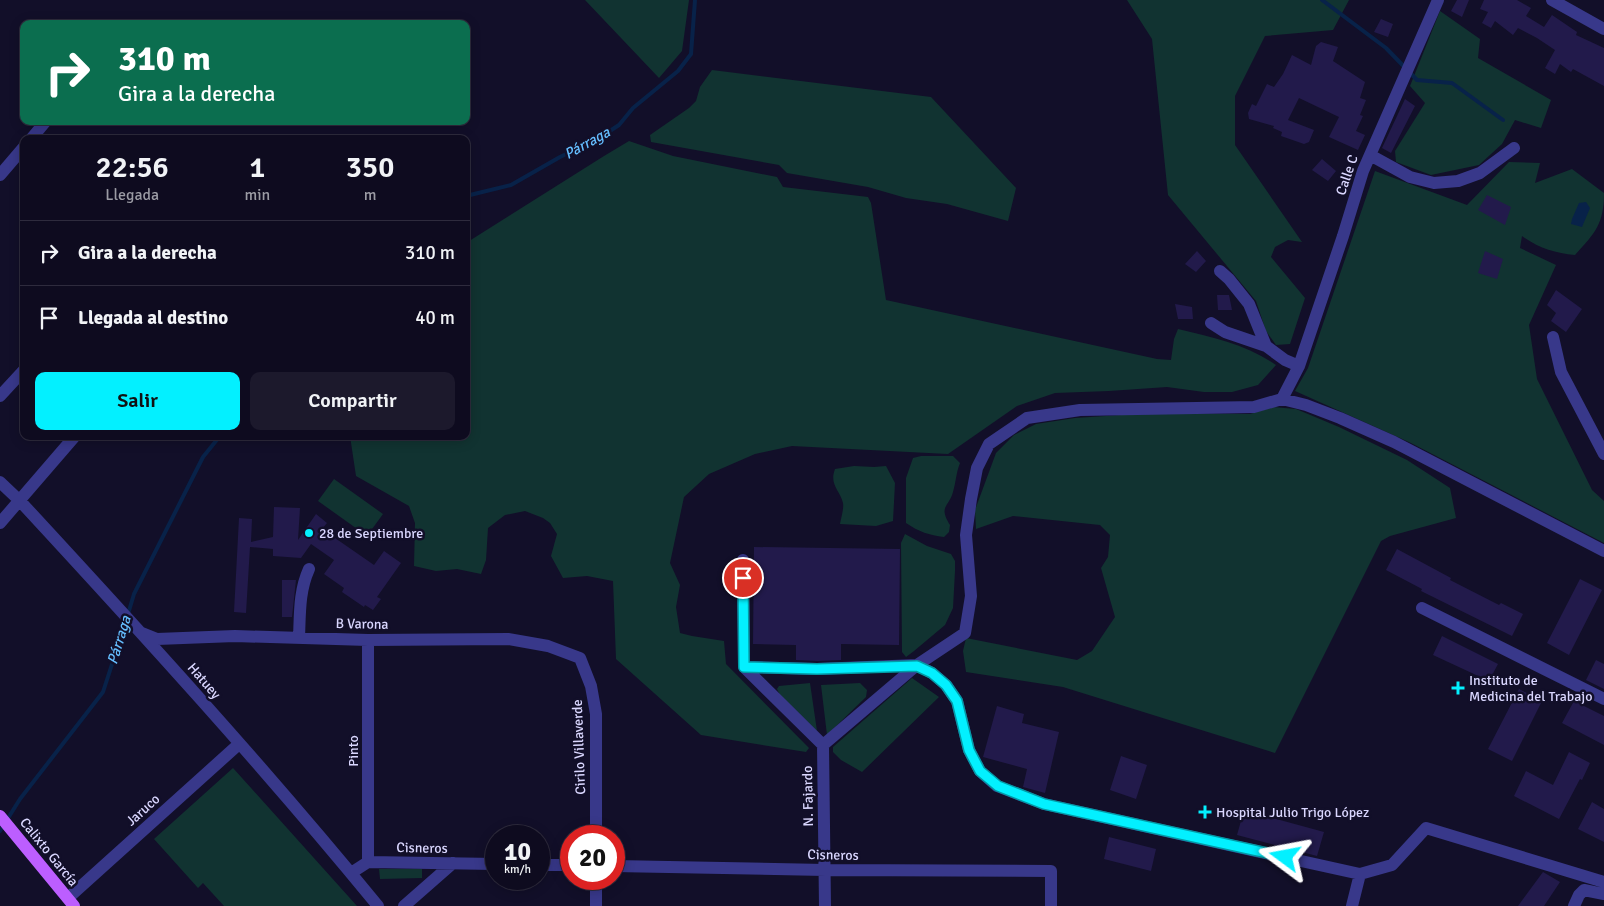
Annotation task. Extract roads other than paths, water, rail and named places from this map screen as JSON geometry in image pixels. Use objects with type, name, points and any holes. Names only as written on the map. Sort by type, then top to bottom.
[{"type":"main road","name":"Calixto García","points":[[0,816],[71,902]]},
{"type":"street","name":"Calle C","points":[[1282,398],[1299,366],[1363,171],[1438,0]]},
{"type":"street","points":[[1552,0],[1604,29]]},
{"type":"street","points":[[34,135],[43,125]]},
{"type":"street","points":[[1370,155],[1410,177],[1434,182],[1458,181],[1480,174],[1514,148]]},
{"type":"street","points":[[0,175],[20,152]]},
{"type":"street","points":[[1220,271],[1249,304],[1266,346]]},
{"type":"street","points":[[1211,324],[1225,332],[1266,346],[1285,360],[1299,366]]},
{"type":"street","points":[[1553,337],[1560,372],[1604,454]]},
{"type":"street","points":[[0,396],[20,374]]},
{"type":"street","points":[[743,560],[744,667],[822,745],[917,666],[965,633],[970,596],[966,535],[977,468],[989,444],[1027,418],[1080,410],[1254,407],[1282,398],[1340,418],[1394,442],[1604,552]]},
{"type":"street","points":[[0,523],[72,440]]},
{"type":"street","name":"Hatuey","points":[[0,482],[20,501],[142,633],[378,906]]},
{"type":"street","points":[[300,638],[301,592],[309,569]]},
{"type":"street","points":[[1422,608],[1604,699]]},
{"type":"street","name":"B Varona","points":[[142,633],[158,639],[236,636],[368,640],[508,639],[548,646],[580,658]]},
{"type":"street","name":"Pinto","points":[[368,640],[368,862]]},
{"type":"street","name":"Cirilo Villaverde","points":[[580,658],[591,686],[596,714],[596,825]]},
{"type":"street","points":[[744,667],[817,669],[917,666],[932,673],[946,685],[957,701],[969,750],[980,771],[998,786],[1044,804],[1360,874],[1392,865],[1426,828],[1604,882]]},
{"type":"street","name":"Jaruco","points":[[71,902],[239,744]]},
{"type":"street","name":"N. Fajardo","points":[[822,745],[825,906]]},
{"type":"street","points":[[351,873],[368,862]]},
{"type":"street","name":"Cisneros","points":[[368,862],[485,864]]},
{"type":"street","points":[[404,906],[453,863]]},
{"type":"street","name":"Cisneros","points":[[625,866],[825,870],[1051,871],[1051,906]]},
{"type":"street","points":[[1352,906],[1360,874]]},
{"type":"street","points":[[596,890],[596,906]]},
{"type":"street","points":[[1574,906],[1579,895],[1584,890],[1604,894]]},
{"type":"water","points":[[1586,202],[1590,208],[1582,227],[1571,224],[1579,203]]},
{"type":"waterway","name":"Párraga","points":[[470,195],[511,185],[560,157],[596,140],[619,125],[633,108],[678,71],[691,54],[695,0]]},
{"type":"waterway","points":[[1322,0],[1386,48],[1417,80],[1452,83],[1503,120]]},
{"type":"waterway","name":"Párraga","points":[[128,614],[134,594],[203,457],[217,440]]},
{"type":"waterway","name":"Párraga","points":[[0,831],[20,799],[103,692],[126,621]]},
{"type":"place","name":"28 de Septiembre","points":[[309,533]]},
{"type":"place","name":"Instituto de Medicina del Trabajo","points":[[1458,688]]},
{"type":"place","name":"Hospital Julio Trigo López","points":[[1205,812]]}]
